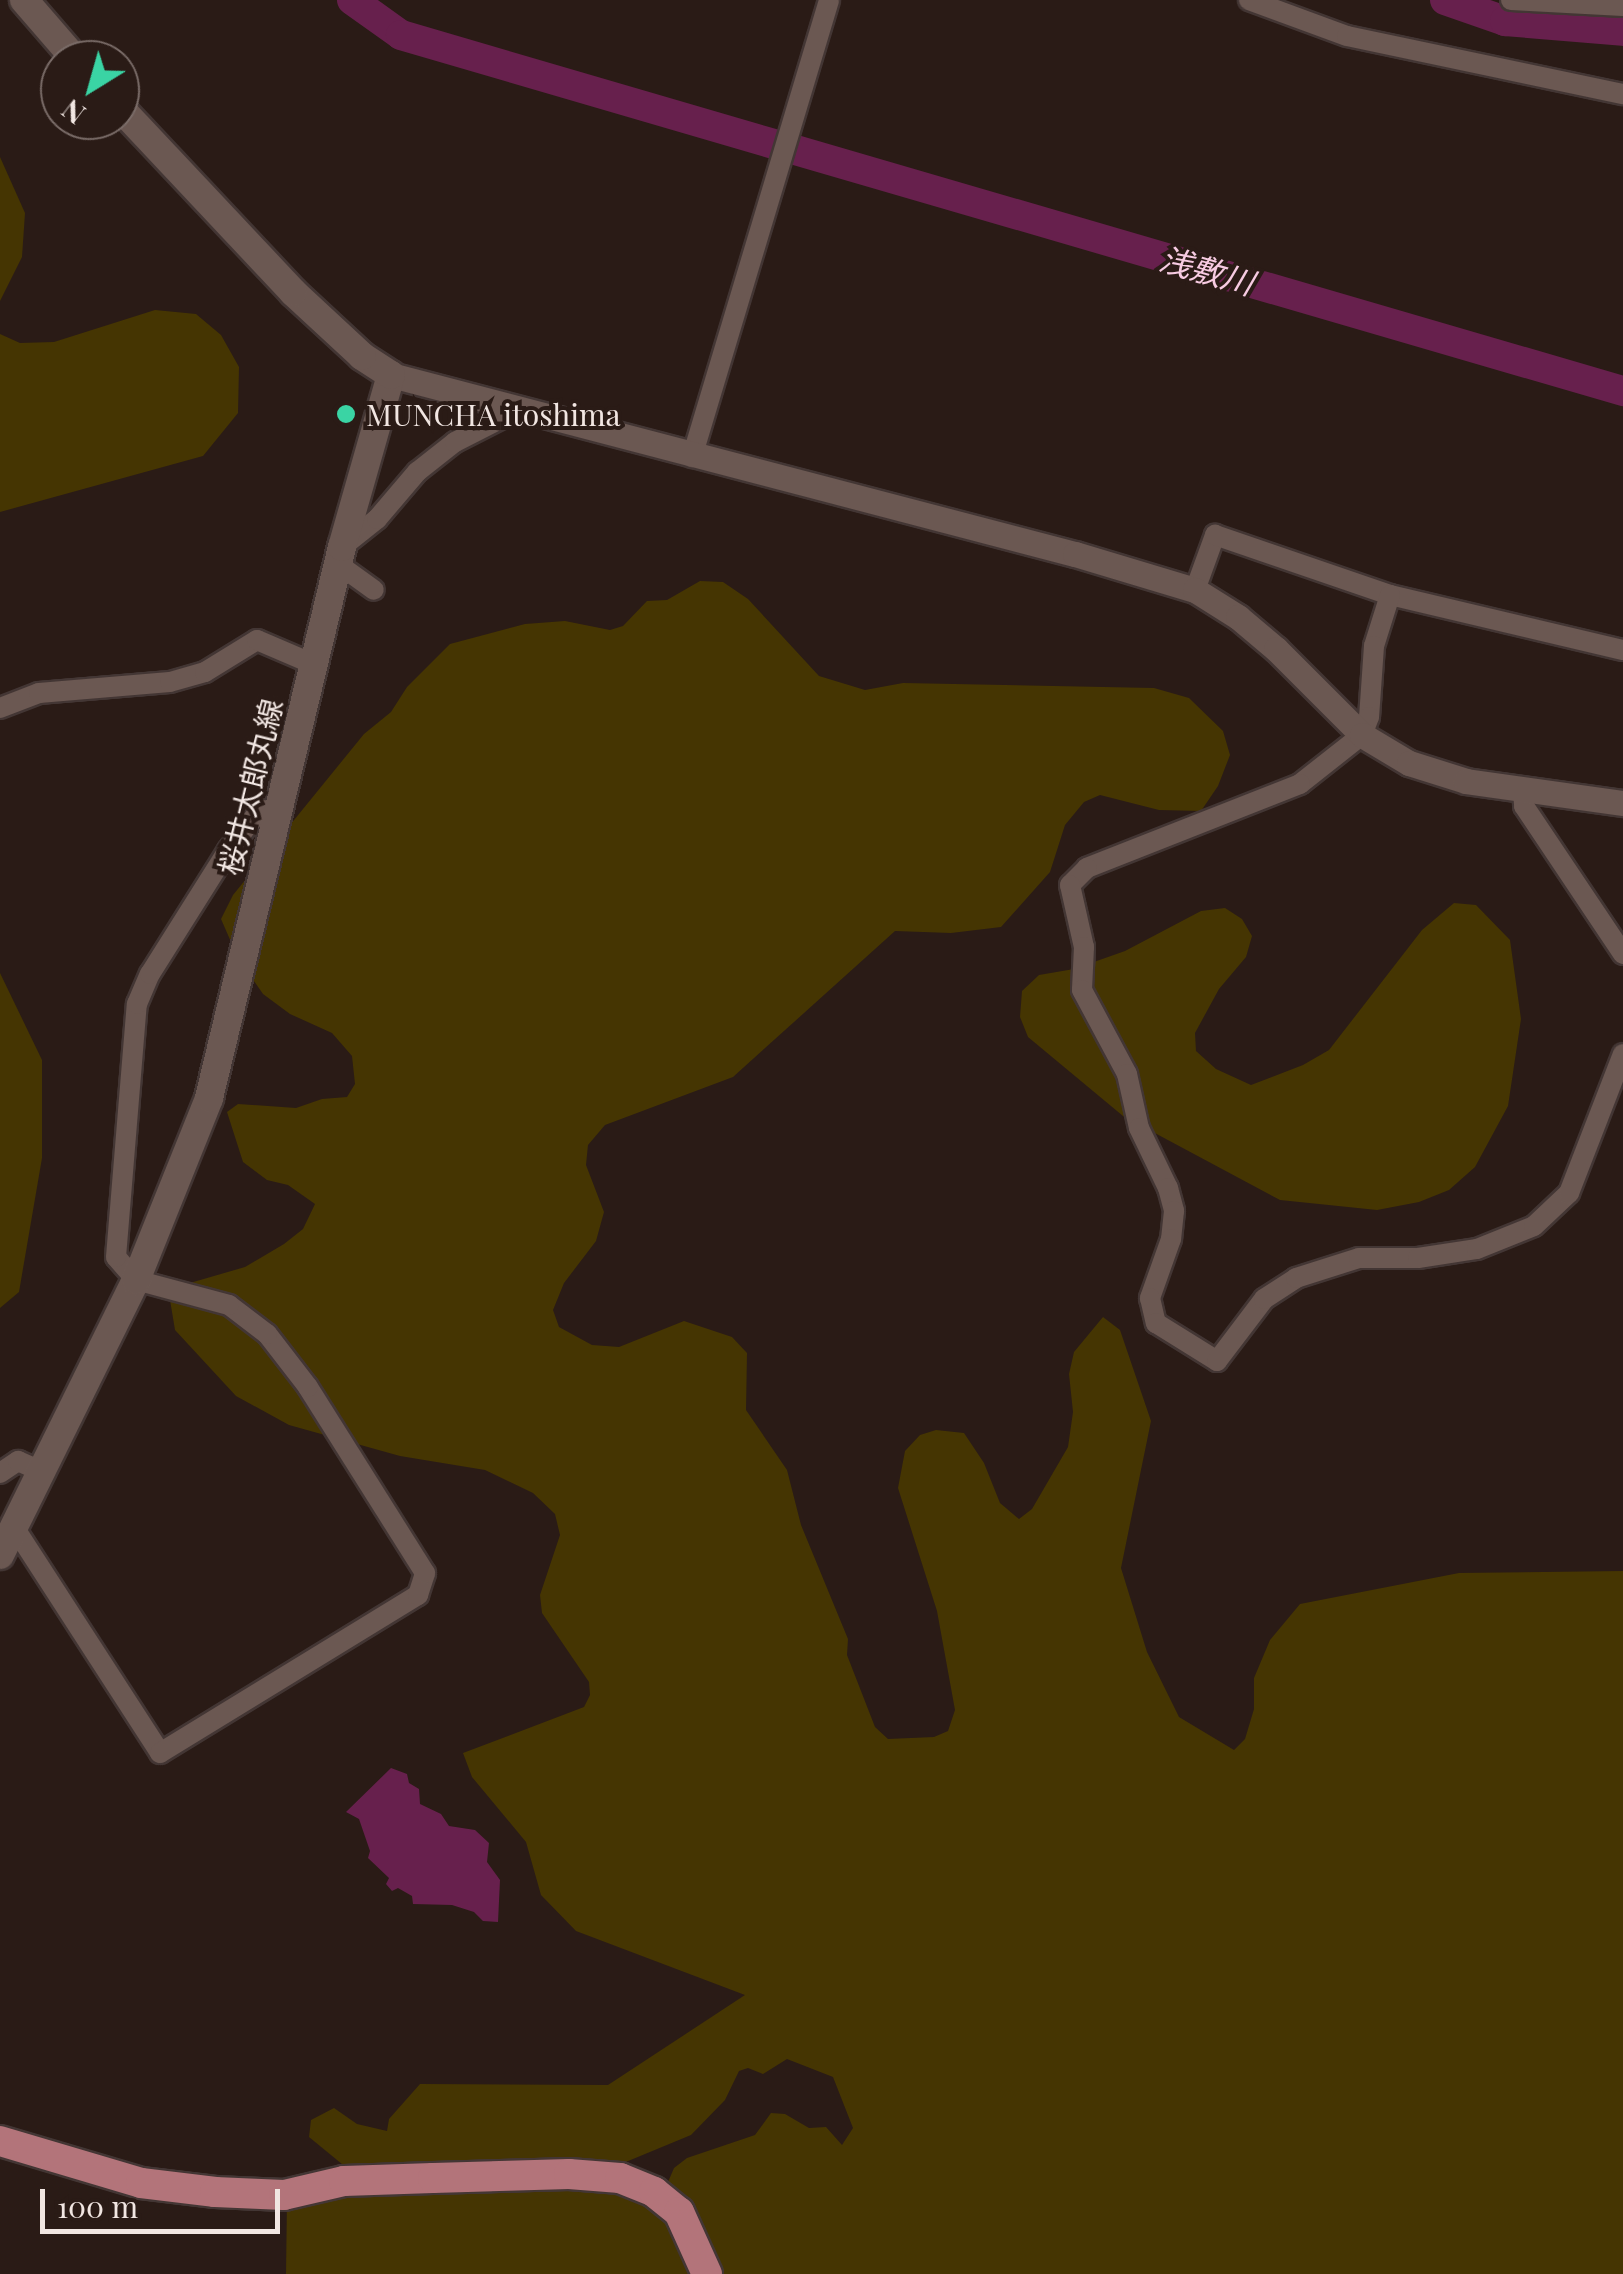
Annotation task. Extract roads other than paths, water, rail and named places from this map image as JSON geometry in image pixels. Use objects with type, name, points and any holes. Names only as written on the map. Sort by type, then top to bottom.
[{"type":"main road","points":[[24,0],[59,40]]},
{"type":"main road","points":[[140,129],[293,292],[362,356],[391,375]]},
{"type":"main road","name":"桜井太郎丸線","points":[[0,1556],[136,1280],[209,1098],[340,555],[391,375]]},
{"type":"main road","points":[[0,2142],[141,2182],[215,2192],[284,2195],[344,2181],[569,2174],[620,2178],[654,2192],[679,2212],[706,2274]]},
{"type":"street","points":[[692,457],[830,0]]},
{"type":"street","points":[[1249,0],[1347,36],[1623,94]]},
{"type":"street","points":[[1511,0],[1623,6]]},
{"type":"street","points":[[391,375],[692,457],[1075,554],[1195,590],[1238,617],[1362,735],[1409,764],[1466,781],[1623,802]]},
{"type":"street","points":[[374,590],[340,555],[417,472],[455,442],[518,410]]},
{"type":"street","points":[[1195,590],[1215,535],[1390,595],[1623,650]]},
{"type":"street","points":[[1390,595],[1374,646],[1369,716],[1362,735],[1300,784],[1214,822],[1087,868],[1070,885],[1084,947],[1082,990],[1128,1074],[1140,1128],[1174,1211],[1171,1239],[1150,1298],[1156,1323],[1218,1361],[1264,1300],[1296,1278],[1359,1258],[1418,1258],[1477,1250],[1534,1226],[1570,1193],[1623,1054]]},
{"type":"street","points":[[0,708],[38,692],[170,682],[205,672],[256,640],[314,664]]},
{"type":"street","points":[[1523,790],[1524,806],[1623,954]]},
{"type":"street","points":[[14,1528],[160,1753],[418,1595],[426,1574],[308,1387],[267,1334],[229,1305],[136,1280],[116,1257],[137,1004],[150,974],[228,850],[260,810],[276,811]]},
{"type":"street","points":[[0,1473],[18,1461],[43,1472]]},
{"type":"waterway","name":"浅敷川","points":[[352,0],[401,35],[777,145]]},
{"type":"waterway","points":[[1445,0],[1505,21],[1623,31]]},
{"type":"waterway","name":"浅敷川","points":[[792,149],[1623,391]]},
{"type":"place","name":"MUNCHA itoshima","points":[[346,414]]}]
